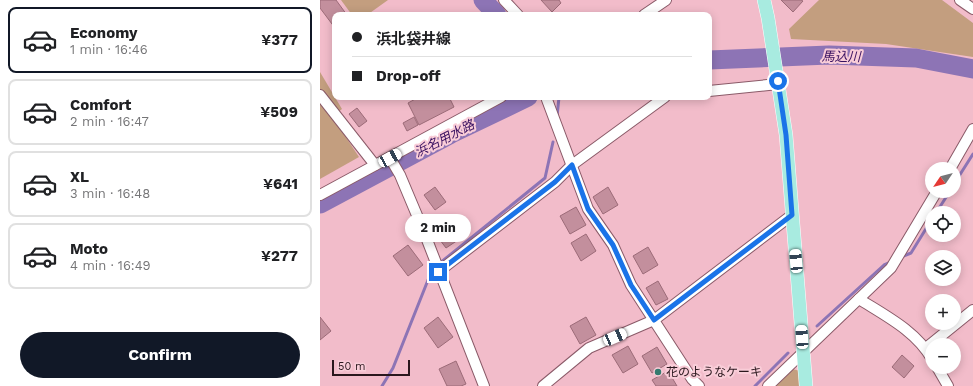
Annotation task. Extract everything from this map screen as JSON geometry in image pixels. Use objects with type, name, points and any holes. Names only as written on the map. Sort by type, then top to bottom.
[{"type":"main road","points":[[764,0],[786,135],[806,386]]},
{"type":"street","points":[[504,0],[515,12]]},
{"type":"street","points":[[648,12],[666,0]]},
{"type":"street","points":[[960,0],[973,9]]},
{"type":"street","points":[[712,91],[778,83]]},
{"type":"street","points":[[320,95],[375,165]]},
{"type":"street","points":[[320,195],[375,165],[392,161],[496,100]]},
{"type":"street","points":[[547,100],[588,209],[613,245],[631,285],[692,379],[699,386]]},
{"type":"street","points":[[438,272],[555,182],[572,165],[661,100]]},
{"type":"street","points":[[954,162],[973,129]]},
{"type":"street","points":[[392,161],[400,175],[484,386]]},
{"type":"street","points":[[768,386],[804,353],[814,340],[891,268],[933,198]]},
{"type":"street","points":[[543,386],[588,348],[654,320],[792,215]]},
{"type":"street","points":[[859,299],[900,324],[925,347]]},
{"type":"street","points":[[938,338],[973,310]]},
{"type":"street","points":[[941,374],[948,386]]},
{"type":"shaded area","points":[[341,0],[388,0],[371,12],[350,12]]},
{"type":"shaded area","points":[[819,0],[942,0],[973,23],[973,57],[886,44],[791,39],[789,29]]},
{"type":"shaded area","points":[[320,72],[332,92],[332,100],[337,100],[342,109],[337,113],[320,95]]},
{"type":"shaded area","points":[[320,98],[359,157],[320,179]]},
{"type":"shaded area","points":[[792,369],[805,372],[809,386],[775,386]]},
{"type":"building","points":[[320,0],[336,0],[345,12],[332,12],[332,24],[320,8]]},
{"type":"building","points":[[541,0],[559,0],[561,3],[552,12]]},
{"type":"building","points":[[781,0],[801,0],[803,1],[793,12]]},
{"type":"building","points":[[414,100],[450,100],[454,107],[419,125],[408,103]]},
{"type":"building","points":[[357,108],[367,121],[359,127],[349,114]]},
{"type":"building","points":[[414,117],[418,125],[407,131],[403,123]]},
{"type":"building","points":[[435,187],[446,202],[435,210],[424,195]]},
{"type":"building","points":[[608,187],[618,205],[603,214],[593,197]]},
{"type":"building","points":[[576,207],[586,225],[570,234],[560,216]]},
{"type":"building","points":[[446,217],[461,238],[446,248],[431,228]]},
{"type":"building","points":[[586,234],[596,251],[581,261],[571,243]]},
{"type":"building","points":[[408,245],[423,265],[408,276],[393,256]]},
{"type":"building","points":[[648,247],[658,265],[643,274],[633,256]]},
{"type":"building","points":[[658,281],[668,299],[656,305],[646,288]]},
{"type":"building","points":[[320,317],[331,331],[320,340]]},
{"type":"building","points":[[438,317],[453,337],[438,348],[424,328]]},
{"type":"building","points":[[586,317],[596,335],[580,344],[570,326]]},
{"type":"building","points":[[628,346],[638,364],[623,373],[612,355]]},
{"type":"building","points":[[657,347],[667,364],[652,373],[642,356]]},
{"type":"building","points":[[902,355],[914,366],[904,378],[892,367]]},
{"type":"building","points":[[456,361],[466,384],[461,386],[447,386],[439,369]]},
{"type":"building","points":[[668,371],[677,386],[656,386],[652,380]]},
{"type":"waterway","points":[[483,0],[494,12]]},
{"type":"waterway","name":"馬込川","points":[[712,60],[829,55],[916,58],[973,69]]},
{"type":"waterway","name":"浜名用水路","points":[[320,204],[451,134],[522,100]]},
{"type":"waterway","points":[[557,117],[559,100]]},
{"type":"waterway","points":[[440,263],[545,178],[553,142]]},
{"type":"waterway","points":[[961,173],[973,154]]},
{"type":"waterway","points":[[940,206],[946,198]]},
{"type":"waterway","points":[[901,257],[911,253],[925,230]]},
{"type":"waterway","points":[[817,326],[884,265],[891,262]]},
{"type":"waterway","points":[[382,386],[393,368],[432,270]]},
{"type":"waterway","points":[[755,386],[788,353]]},
{"type":"place","name":"花のようなケーキ","points":[[658,372]]},
{"type":"route","points":[[438,272],[555,182],[572,165],[588,209],[613,245],[631,285],[654,320],[792,215],[786,135],[778,81]]}]
